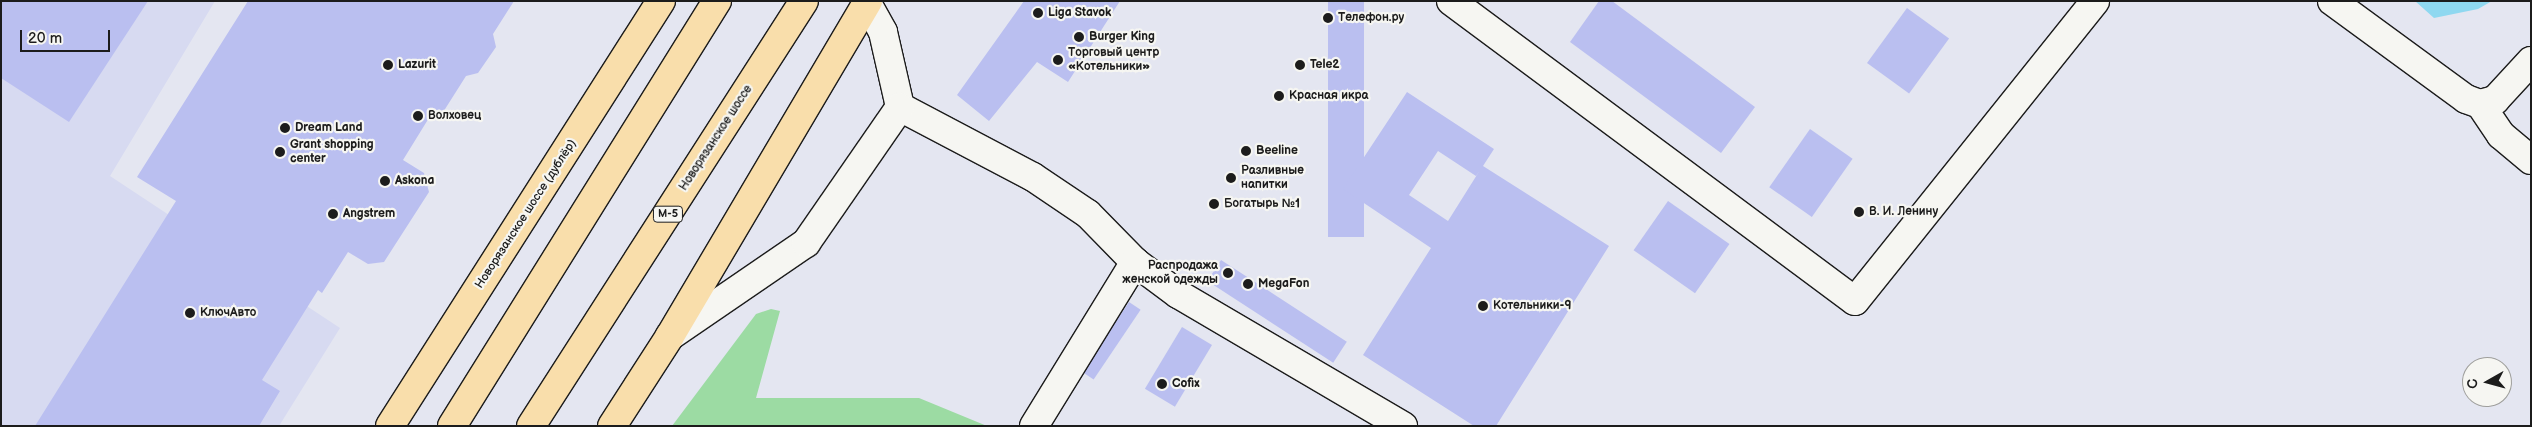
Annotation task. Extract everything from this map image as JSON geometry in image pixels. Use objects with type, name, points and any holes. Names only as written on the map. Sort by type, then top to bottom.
[{"type":"main road","name":"Новорязанское шоссе (дублёр)","points":[[390,426],[661,1]]},
{"type":"main road","points":[[452,426],[717,1]]},
{"type":"main road","name":"Новорязанское шоссе","points":[[531,426],[804,1]]},
{"type":"main road","points":[[612,426],[670,336],[868,2]]},
{"type":"lane","points":[[1451,1],[1855,301],[2095,1]]},
{"type":"lane","points":[[2332,1],[2466,100],[2480,104],[2494,100],[2531,60]]},
{"type":"lane","points":[[670,336],[806,243],[900,107],[883,32],[868,2]]},
{"type":"lane","points":[[2480,104],[2501,135],[2531,160]]},
{"type":"lane","points":[[900,107],[1034,177],[1088,214],[1135,262],[1178,294],[1403,426]]},
{"type":"lane","points":[[1034,426],[1135,262]]},
{"type":"shaded area","points":[[1,1],[215,1],[110,176],[340,328],[279,426],[1,426]]},
{"type":"green space","points":[[771,309],[780,311],[756,398],[919,398],[987,426],[672,426],[756,314]]},
{"type":"water","points":[[2415,1],[2492,1],[2478,9],[2434,18]]},
{"type":"building","points":[[1,1],[148,1],[69,122],[1,78]]},
{"type":"building","name":"Grant shopping center","points":[[248,1],[514,1],[493,34],[496,47],[478,73],[466,76],[440,117],[432,113],[403,160],[424,173],[429,192],[384,262],[368,264],[348,252],[322,293],[318,290],[262,380],[280,391],[259,426],[35,426],[176,201],[137,177]]},
{"type":"building","name":"Торговый центр «Котельники»","points":[[1024,1],[1120,1],[1068,82],[1037,62],[989,121],[957,95]]},
{"type":"building","points":[[1328,1],[1364,1],[1364,237],[1328,237]]},
{"type":"building","points":[[1599,1],[1612,1],[1755,107],[1721,153],[1570,42]]},
{"type":"building","points":[[1907,8],[1949,39],[1909,94],[1867,63]]},
{"type":"building","points":[[1407,92],[1494,149],[1483,166],[1609,246],[1496,426],[1474,426],[1363,355],[1431,248],[1343,189]],"holes":[[[1438,151],[1476,176],[1480,170],[1448,221],[1409,195]]]},
{"type":"building","points":[[1810,129],[1853,159],[1812,217],[1769,187]]},
{"type":"building","points":[[1668,201],[1729,244],[1695,293],[1634,250]]},
{"type":"building","points":[[1221,260],[1347,342],[1333,363],[1207,281]]},
{"type":"building","points":[[1129,302],[1141,310],[1094,379],[1082,372]]},
{"type":"building","points":[[1182,327],[1212,345],[1175,407],[1145,389]]},
{"type":"place","name":"Liga Stavok","points":[[1038,13]]},
{"type":"place","name":"Телефон.ру","points":[[1328,18]]},
{"type":"place","name":"Burger King","points":[[1079,37]]},
{"type":"place","name":"Торговый центр «Котельники»","points":[[1058,60]]},
{"type":"place","name":"Lazurit","points":[[388,65]]},
{"type":"place","name":"Tele2","points":[[1300,65]]},
{"type":"place","name":"Красная икра","points":[[1279,96]]},
{"type":"place","name":"Волховец","points":[[418,116]]},
{"type":"place","name":"Dream Land","points":[[285,128]]},
{"type":"place","name":"Beeline","points":[[1246,151]]},
{"type":"place","name":"Grant shopping center","points":[[280,152]]},
{"type":"place","name":"Разливные напитки","points":[[1231,178]]},
{"type":"place","name":"Askona","points":[[385,181]]},
{"type":"place","name":"Богатырь №1","points":[[1214,204]]},
{"type":"place","name":"В. И. Ленину","points":[[1859,212]]},
{"type":"place","name":"Angstrem","points":[[333,214]]},
{"type":"place","name":"Распродажа женской одежды","points":[[1228,273]]},
{"type":"place","name":"MegaFon","points":[[1248,284]]},
{"type":"place","name":"Котельники-9","points":[[1483,306]]},
{"type":"place","name":"КлючАвто","points":[[190,313]]},
{"type":"place","name":"Cofix","points":[[1162,384]]}]
